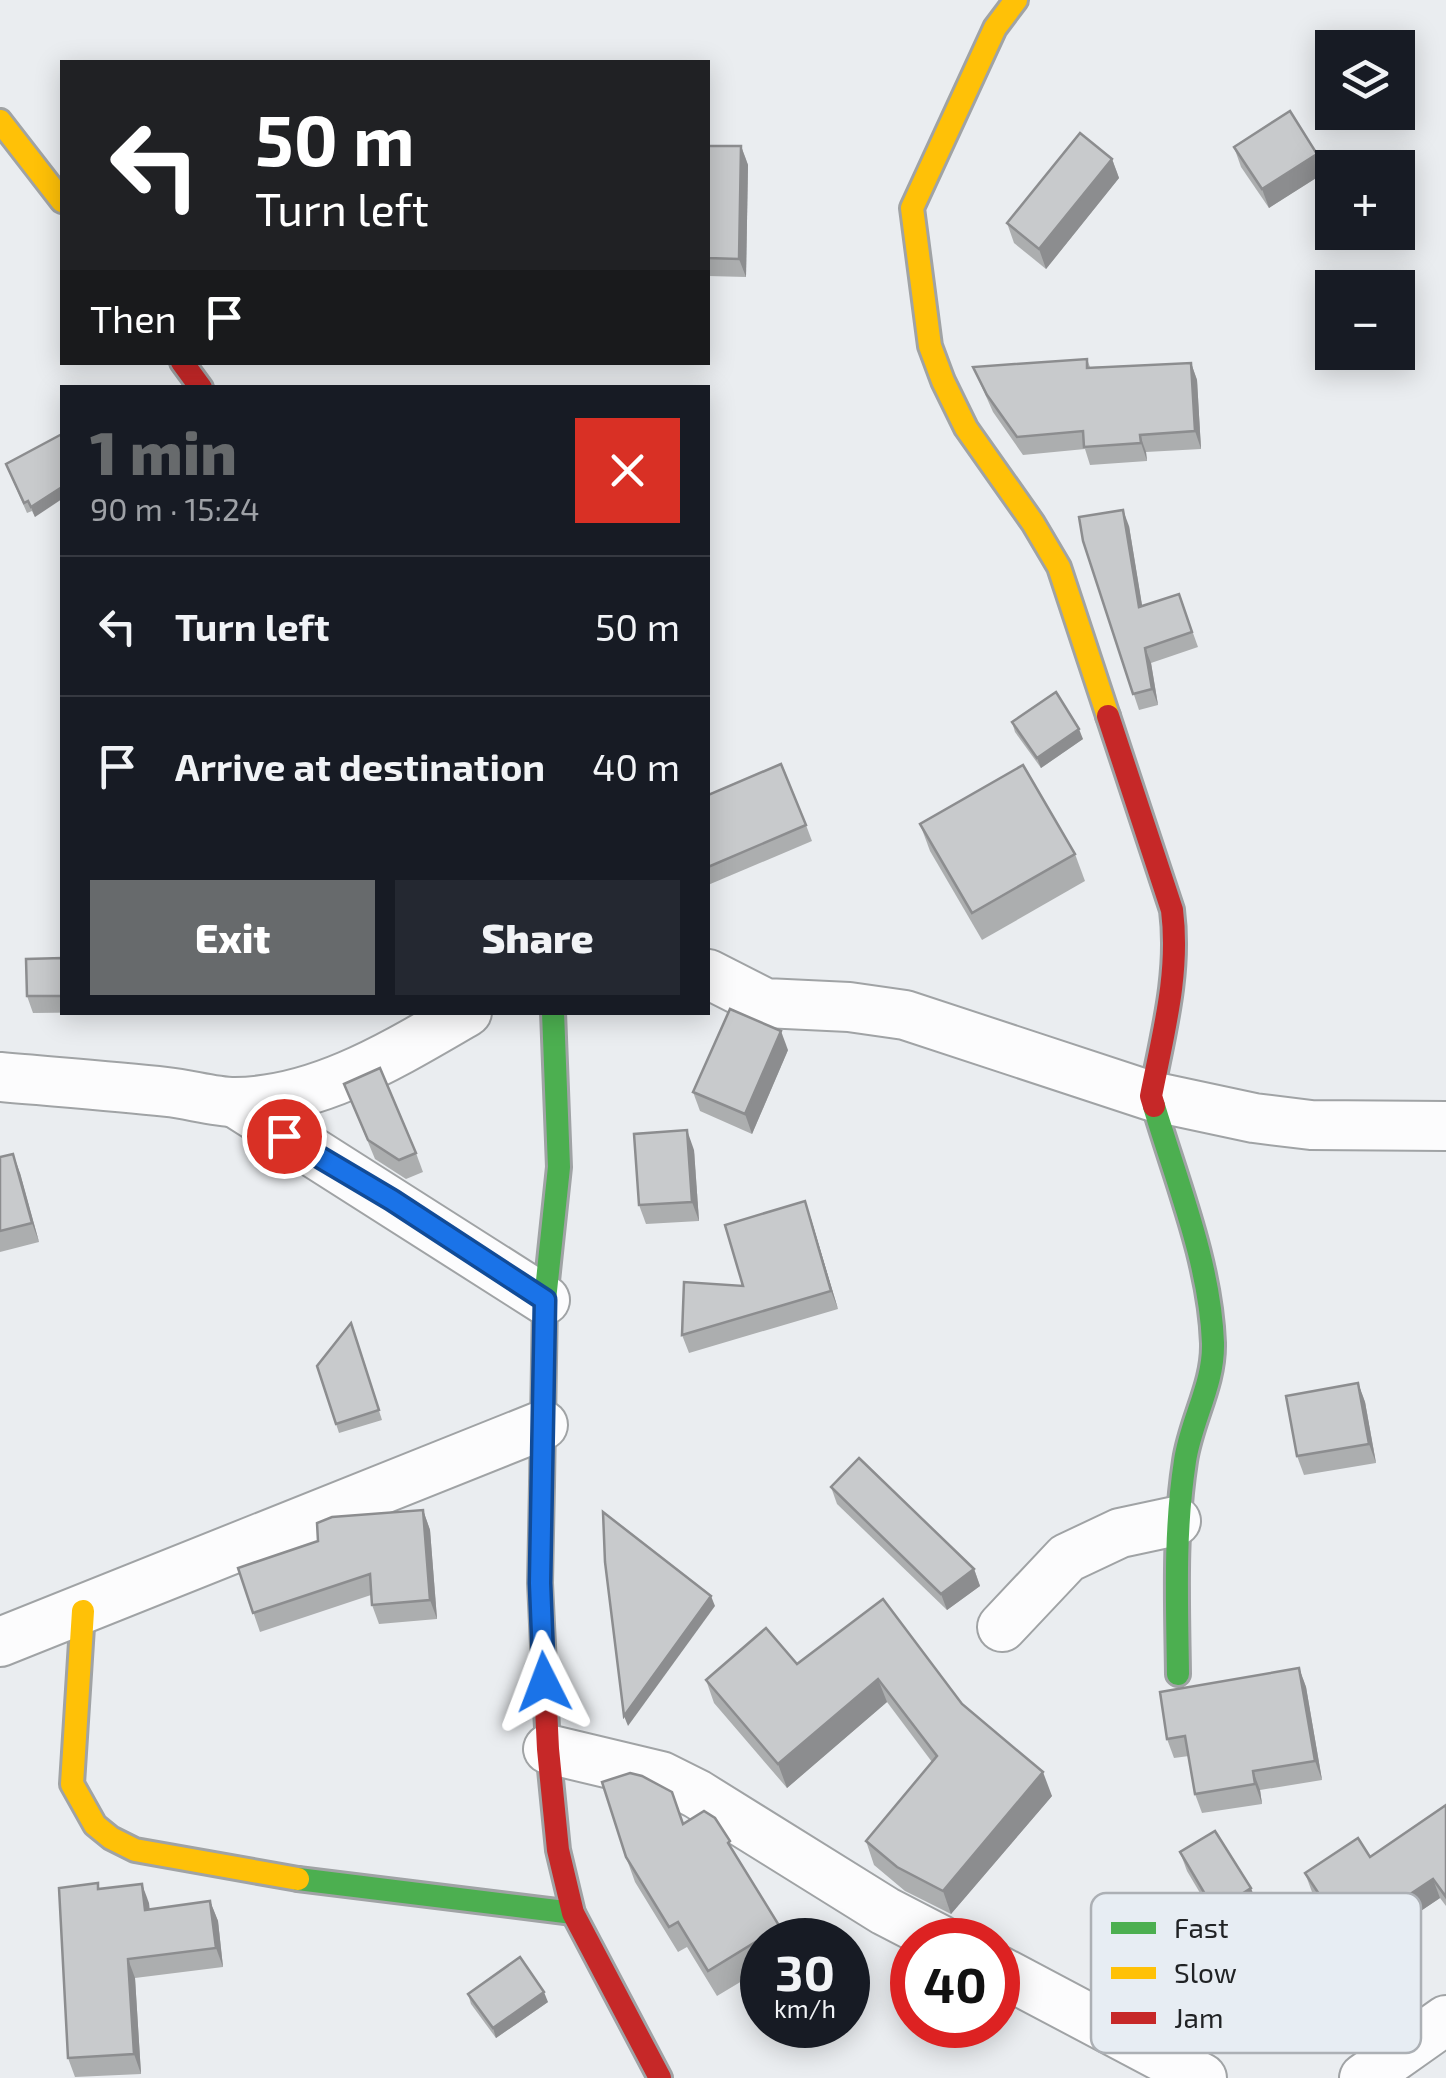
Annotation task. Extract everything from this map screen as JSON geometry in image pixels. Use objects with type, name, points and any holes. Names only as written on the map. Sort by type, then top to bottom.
[{"type":"street","points":[[1016,0],[995,28],[912,208],[930,346],[943,382],[966,428],[1033,522],[1059,568],[1172,910],[1176,943],[1173,982],[1151,1096],[1209,1292],[1213,1347],[1207,1393],[1186,1454],[1176,1521],[1178,1674]]},
{"type":"street","points":[[0,121],[60,198]]},
{"type":"street","points":[[710,975],[765,1004],[849,1006],[905,1015],[1151,1096],[1254,1118],[1312,1126],[1446,1126]]},
{"type":"street","points":[[0,1078],[171,1092],[234,1102],[339,1080],[462,1015]]},
{"type":"street","points":[[553,1015],[559,1167],[545,1300],[540,1583],[548,1748],[558,1850],[574,1913],[660,2078]]},
{"type":"street","points":[[234,1102],[545,1300]]},
{"type":"street","points":[[0,1642],[542,1424]]},
{"type":"street","points":[[1002,1627],[1067,1558],[1120,1532],[1176,1521]]},
{"type":"street","points":[[83,1611],[72,1784],[96,1829],[108,1838],[136,1850],[330,1885],[574,1913]]},
{"type":"street","points":[[548,1748],[661,1776],[697,1794],[899,1918]]},
{"type":"street","points":[[1020,1982],[1091,2019]]},
{"type":"street","points":[[1421,2038],[1446,2020]]},
{"type":"street","points":[[1155,2053],[1202,2078]]},
{"type":"street","points":[[1364,2078],[1399,2053]]},
{"type":"building","points":[[1290,111],[1315,155],[1262,189],[1234,147]]},
{"type":"building","points":[[1080,133],[1112,159],[1039,249],[1007,223]]},
{"type":"building","points":[[710,146],[741,146],[739,259],[710,258]]},
{"type":"building","points":[[1087,359],[1087,368],[1191,363],[1195,431],[1140,435],[1141,443],[1084,447],[1083,431],[1017,437],[987,395],[973,367]]},
{"type":"building","points":[[60,435],[60,488],[31,507],[28,501],[24,503],[6,464]]},
{"type":"building","points":[[1123,510],[1139,607],[1179,594],[1192,632],[1145,648],[1152,689],[1133,694],[1083,541],[1079,517]]},
{"type":"building","points":[[1056,692],[1079,729],[1037,758],[1012,722]]},
{"type":"building","points":[[781,764],[806,825],[710,866],[710,794]]},
{"type":"building","points":[[1023,765],[1075,854],[972,913],[920,824]]},
{"type":"building","points":[[60,958],[60,996],[27,996],[26,959]]},
{"type":"building","points":[[730,1009],[781,1031],[745,1114],[693,1092]]},
{"type":"building","points":[[380,1068],[416,1153],[399,1160],[368,1140],[344,1084]]},
{"type":"building","points":[[687,1130],[692,1202],[639,1205],[634,1134]]},
{"type":"building","points":[[13,1154],[32,1223],[0,1231],[0,1157]]},
{"type":"building","points":[[805,1201],[831,1291],[682,1335],[684,1282],[743,1286],[725,1225]]},
{"type":"building","points":[[351,1323],[379,1410],[336,1424],[317,1366]]},
{"type":"building","points":[[1358,1383],[1369,1444],[1297,1456],[1286,1396]]},
{"type":"building","points":[[859,1458],[974,1569],[941,1594],[831,1487]]},
{"type":"building","points":[[423,1510],[430,1600],[372,1605],[370,1574],[253,1613],[238,1568],[318,1541],[317,1523],[332,1517]]},
{"type":"building","points":[[603,1512],[711,1596],[624,1716],[605,1562]]},
{"type":"building","points":[[883,1599],[962,1704],[1043,1772],[943,1891],[897,1867],[866,1841],[937,1756],[878,1679],[778,1764],[706,1680],[766,1628],[797,1664]]},
{"type":"building","points":[[1299,1668],[1315,1761],[1253,1771],[1255,1784],[1195,1794],[1185,1736],[1167,1739],[1160,1692]]},
{"type":"building","points":[[630,1773],[642,1776],[672,1792],[683,1824],[704,1811],[715,1818],[774,1918],[740,1918],[740,1951],[708,1971],[678,1922],[669,1927],[626,1857],[602,1782]]},
{"type":"building","points":[[1446,1805],[1446,1897],[1433,1879],[1412,1893],[1318,1893],[1305,1873],[1358,1838],[1370,1857]]},
{"type":"building","points":[[1215,1831],[1251,1888],[1243,1893],[1204,1893],[1180,1852]]},
{"type":"building","points":[[98,1883],[98,1889],[142,1884],[145,1910],[210,1901],[216,1948],[128,1959],[134,2054],[68,2058],[59,1888]]},
{"type":"building","points":[[520,1957],[544,1992],[493,2028],[468,1994]]},
{"type":"traffic: fast","points":[[542,1484],[545,1300],[559,1167],[553,1015]]},
{"type":"traffic: fast","points":[[1154,1106],[1199,1253],[1213,1343],[1210,1373],[1188,1446],[1179,1514],[1178,1674]]},
{"type":"traffic: fast","points":[[298,1879],[573,1913]]},
{"type":"traffic: slow","points":[[1016,0],[995,28],[912,208],[930,346],[943,381],[966,428],[1059,567],[1108,716]]},
{"type":"traffic: slow","points":[[0,121],[60,198]]},
{"type":"traffic: slow","points":[[83,1611],[72,1784],[95,1825],[135,1850],[298,1879]]},
{"type":"traffic: jam","points":[[184,365],[199,385]]},
{"type":"traffic: jam","points":[[1108,716],[1172,910],[1172,980],[1151,1096],[1154,1106]]},
{"type":"traffic: jam","points":[[542,1484],[540,1583],[548,1749],[558,1850],[573,1913],[660,2078]]},
{"type":"route","points":[[284,1136],[392,1200],[545,1300],[540,1583],[544,1682]]}]
